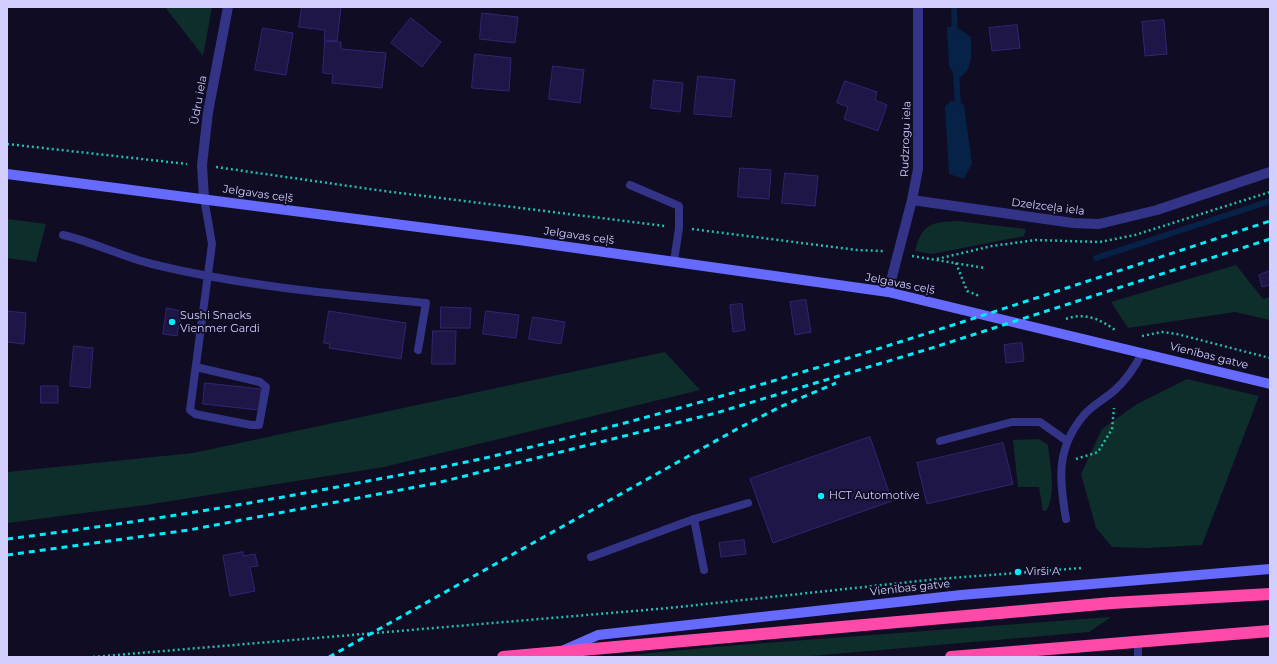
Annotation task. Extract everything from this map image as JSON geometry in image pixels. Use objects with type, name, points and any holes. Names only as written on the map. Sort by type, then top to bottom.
[{"type":"highway","name":"Vienības gatve","points":[[503,657],[1104,603],[1270,594]]},
{"type":"highway","points":[[951,657],[1270,631]]},
{"type":"main road","name":"Jelgavas ceļš","points":[[7,174],[204,198],[674,261],[888,292],[978,312],[1142,353]]},
{"type":"main road","name":"Vienības gatve","points":[[1142,353],[1270,384]]},
{"type":"main road","name":"Vienības gatve","points":[[557,653],[598,635],[961,595],[1270,569]]},
{"type":"street","name":"Ūdru iela","points":[[204,198],[202,165],[208,112],[228,7]]},
{"type":"street","name":"Rudzrogu iela","points":[[888,292],[912,200],[918,169],[918,7]]},
{"type":"street","name":"Dzelzceļa iela","points":[[912,200],[1072,223],[1099,224],[1156,210],[1270,172]]},
{"type":"lane","points":[[630,185],[679,206],[679,228],[674,261]]},
{"type":"lane","points":[[196,367],[260,382],[266,387],[259,425],[251,425],[195,414],[190,410],[212,244],[204,198]]},
{"type":"lane","points":[[63,235],[82,239],[151,264],[208,275],[298,290],[426,303],[418,350]]},
{"type":"lane","points":[[1066,519],[1060,485],[1061,464],[1067,441],[1084,414],[1115,390],[1133,370],[1142,353]]},
{"type":"lane","points":[[940,441],[1012,422],[1040,422],[1067,441]]},
{"type":"lane","points":[[591,557],[694,519],[748,503]]},
{"type":"lane","points":[[694,519],[704,570]]},
{"type":"lane","points":[[1138,641],[1138,657]]},
{"type":"path","points":[[7,144],[202,165],[384,191],[679,228],[898,253],[985,268]]},
{"type":"path","points":[[956,263],[967,291],[977,295],[978,312]]},
{"type":"path","points":[[1042,329],[1072,316],[1093,317],[1106,323],[1120,334]]},
{"type":"path","points":[[1136,338],[1162,332],[1176,334],[1270,358]]},
{"type":"path","points":[[1061,464],[1098,452],[1112,429],[1115,390]]},
{"type":"path","points":[[93,657],[669,608],[938,579],[1085,568]]},
{"type":"green space","points":[[165,7],[212,7],[203,56]]},
{"type":"green space","points":[[7,219],[46,224],[36,262],[7,258]]},
{"type":"green space","points":[[957,221],[1026,229],[1024,236],[932,254],[915,251],[921,235],[929,226],[940,222]]},
{"type":"green space","points":[[1236,265],[1263,299],[1270,297],[1270,320],[1235,312],[1128,328],[1111,302]]},
{"type":"green space","points":[[665,352],[700,390],[384,467],[146,505],[7,523],[7,472],[193,453]]},
{"type":"green space","points":[[1187,379],[1259,396],[1202,545],[1147,548],[1112,547],[1096,528],[1081,474],[1102,429],[1137,404]]},
{"type":"green space","points":[[1039,439],[1048,445],[1052,479],[1051,497],[1046,511],[1043,511],[1039,487],[1018,487],[1013,440]]},
{"type":"green space","points":[[1111,617],[1089,632],[799,657],[609,657],[725,646]]},
{"type":"water","points":[[955,26],[971,37],[971,56],[969,67],[962,76],[957,79],[949,66],[947,27]]},
{"type":"water","points":[[951,101],[957,101],[964,105],[972,164],[964,179],[949,174],[945,106]]},
{"type":"building","points":[[302,7],[341,7],[337,41],[324,40],[325,30],[299,27]]},
{"type":"building","points":[[482,13],[518,17],[515,43],[480,39]]},
{"type":"building","points":[[411,18],[441,42],[422,67],[391,43]]},
{"type":"building","points":[[1164,20],[1167,54],[1145,56],[1142,22]]},
{"type":"building","points":[[1017,25],[1020,48],[992,51],[989,28]]},
{"type":"building","points":[[263,28],[293,33],[286,75],[255,70]]},
{"type":"building","points":[[325,41],[341,42],[341,49],[386,53],[382,88],[332,83],[333,74],[323,73]]},
{"type":"building","points":[[475,54],[511,58],[509,91],[472,88]]},
{"type":"building","points":[[553,66],[584,70],[580,103],[549,99]]},
{"type":"building","points":[[698,76],[735,80],[731,117],[694,114]]},
{"type":"building","points":[[654,80],[683,83],[680,112],[651,108]]},
{"type":"building","points":[[845,81],[877,92],[875,100],[887,105],[878,131],[844,119],[848,107],[837,103]]},
{"type":"building","points":[[740,168],[771,170],[769,199],[738,197]]},
{"type":"building","points":[[785,173],[818,176],[815,206],[782,203]]},
{"type":"building","points":[[1270,271],[1270,285],[1262,287],[1259,275]]},
{"type":"building","points":[[806,300],[811,332],[795,335],[790,302]]},
{"type":"building","points":[[742,304],[745,330],[733,332],[730,305]]},
{"type":"building","points":[[441,307],[471,308],[470,328],[441,328]]},
{"type":"building","name":"Sushi Snacks Vienmer Gardi","points":[[167,308],[181,311],[177,336],[163,334]]},
{"type":"building","points":[[7,311],[26,313],[24,344],[7,342]]},
{"type":"building","points":[[329,311],[406,323],[401,359],[329,348],[330,344],[324,343]]},
{"type":"building","points":[[486,311],[519,315],[516,338],[483,334]]},
{"type":"building","points":[[533,317],[565,322],[561,344],[529,339]]},
{"type":"building","points":[[433,331],[456,331],[455,364],[432,364]]},
{"type":"building","points":[[1022,343],[1024,361],[1006,363],[1004,345]]},
{"type":"building","points":[[74,346],[93,348],[90,388],[70,386]]},
{"type":"building","points":[[205,383],[261,389],[259,410],[203,404]]},
{"type":"building","points":[[41,386],[58,386],[58,403],[41,403]]},
{"type":"building","points":[[870,437],[892,501],[773,543],[750,479]]},
{"type":"building","points":[[1003,443],[1013,484],[927,504],[917,463]]},
{"type":"building","points":[[744,540],[746,554],[721,557],[719,543]]},
{"type":"building","points":[[243,552],[243,556],[255,554],[258,566],[250,567],[255,591],[230,596],[223,556]]},
{"type":"waterway","points":[[954,7],[955,34]]},
{"type":"waterway","points":[[956,71],[958,108]]},
{"type":"waterway","points":[[1096,258],[1270,201]]},
{"type":"railway","points":[[7,539],[141,520],[319,490],[485,458],[585,434],[684,407],[880,348],[1270,221]]},
{"type":"railway","points":[[7,555],[189,530],[437,483],[716,413],[935,347],[1270,239]]},
{"type":"railway","points":[[329,657],[737,429],[782,406],[836,383]]},
{"type":"place","name":"Sushi Snacks Vienmer Gardi","points":[[172,322]]},
{"type":"place","name":"HCT Automotive","points":[[821,496]]},
{"type":"place","name":"Virši A","points":[[1018,572]]}]
